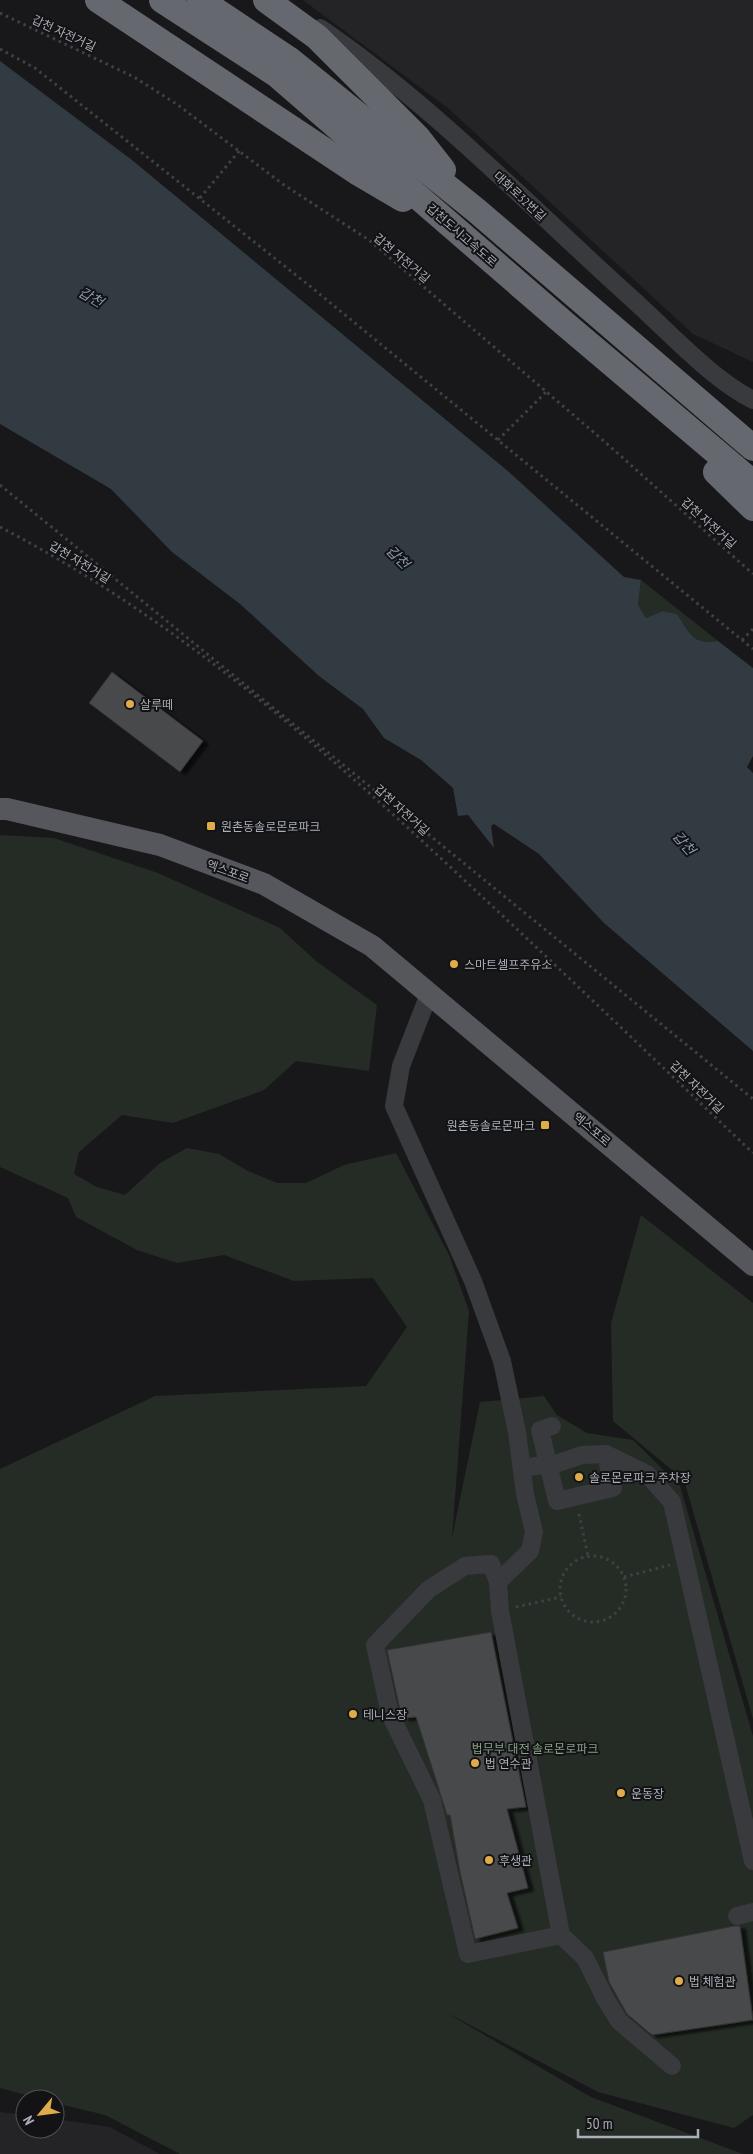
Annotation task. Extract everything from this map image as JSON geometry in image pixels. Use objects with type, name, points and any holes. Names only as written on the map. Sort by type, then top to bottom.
[{"type":"highway","points":[[98,0],[357,172],[455,228]]},
{"type":"highway","name":"갑천도시고속도로","points":[[162,0],[276,74],[565,324],[753,483]]},
{"type":"highway","points":[[200,0],[290,60],[477,211],[753,448]]},
{"type":"highway","points":[[266,0],[317,37],[418,138],[477,211]]},
{"type":"highway","points":[[565,324],[753,508]]},
{"type":"highway","points":[[677,382],[753,431]]},
{"type":"main road","name":"엑스포로","points":[[0,810],[7,809],[160,845],[264,884],[372,946],[753,1265]]},
{"type":"street","name":"대화로32번길","points":[[280,0],[364,58],[468,147],[715,374],[753,400]]},
{"type":"street","points":[[429,994],[400,1066],[394,1106],[473,1281],[502,1361],[517,1432],[534,1532],[530,1551],[498,1582]]},
{"type":"street","points":[[552,1426],[540,1430],[557,1501],[613,1488],[606,1454]]},
{"type":"street","points":[[522,1468],[548,1464],[582,1455],[606,1454],[647,1474],[672,1502],[753,1861]]},
{"type":"street","points":[[561,1935],[468,1954],[432,1800],[390,1714],[375,1645],[429,1589],[465,1566],[490,1564],[498,1582],[500,1610],[561,1935],[585,1958],[619,2021],[672,2066]]},
{"type":"path","name":"갑천 자전거길","points":[[0,13],[134,77],[178,104],[284,185],[368,240],[546,392],[753,574]]},
{"type":"path","points":[[0,49],[35,68],[200,198],[753,649]]},
{"type":"path","points":[[200,198],[240,150]]},
{"type":"path","points":[[498,440],[546,392]]},
{"type":"path","points":[[0,485],[753,1099]]},
{"type":"path","name":"갑천 자전거길","points":[[0,528],[48,552],[162,624],[314,744],[426,844],[753,1153]]},
{"type":"path","points":[[742,640],[753,628]]},
{"type":"path","points":[[579,1514],[588,1556]]},
{"type":"path","points":[[588,1556],[599,1556],[610,1560],[618,1567],[624,1577],[627,1588],[621,1609],[603,1622],[592,1623],[572,1615],[561,1597],[562,1580],[569,1566],[588,1556]]},
{"type":"path","points":[[624,1577],[686,1560]]},
{"type":"path","points":[[500,1610],[561,1597]]},
{"type":"shaded area","points":[[303,0],[753,0],[753,362],[693,334],[449,109]]},
{"type":"shaded area","points":[[0,2112],[15,2114],[15,2139],[65,2139],[65,2120],[110,2127],[160,2154],[0,2154]]},
{"type":"green space","points":[[641,580],[718,641],[709,642],[697,639],[689,632],[677,614],[663,611],[646,618],[638,606]]},
{"type":"green space","name":"법무부 대전 솔로몬로파크","points":[[0,835],[54,838],[158,873],[280,928],[316,961],[377,1005],[369,1071],[296,1061],[264,1090],[173,1123],[122,1115],[79,1152],[74,1174],[97,1187],[125,1195],[160,1163],[187,1148],[219,1154],[248,1171],[277,1183],[306,1183],[344,1165],[396,1153],[449,1255],[469,1311],[452,1538],[480,1402],[544,1396],[557,1415],[587,1433],[633,1440],[680,1486],[753,1736],[753,2115],[734,2128],[598,2092],[445,2012],[591,2097],[743,2154],[180,2154],[105,2115],[65,2105],[65,2089],[15,2089],[15,2092],[0,2088],[0,1469],[155,1396],[366,1386],[407,1327],[373,1278],[294,1281],[224,1255],[177,1263],[137,1250],[76,1217],[68,1198],[0,1167]]},
{"type":"green space","points":[[641,1215],[753,1303],[753,1719],[684,1480],[613,1421],[611,1323]]},
{"type":"water","name":"갑천","points":[[0,61],[132,160],[509,472],[624,577],[641,580],[638,605],[646,618],[663,611],[677,614],[689,632],[697,639],[709,642],[718,641],[753,668],[753,756],[747,767],[753,773],[753,1051],[604,923],[539,854],[494,824],[491,826],[494,848],[468,815],[458,816],[453,788],[421,760],[384,738],[363,709],[319,676],[240,604],[172,552],[111,489],[0,424]]},
{"type":"building","points":[[112,672],[203,741],[180,772],[89,703]]},
{"type":"building","name":"법 연수관","points":[[491,1632],[526,1807],[507,1809],[528,1888],[507,1893],[518,1928],[475,1939],[450,1815],[447,1815],[416,1717],[404,1718],[400,1710],[387,1650]]},
{"type":"building","name":"법 체험관","points":[[740,1926],[753,2020],[652,2035],[627,2014],[609,1982],[603,1952]]},
{"type":"place","name":"살루떼","points":[[130,704]]},
{"type":"place","name":"원촌동솔로몬로파크","points":[[211,826]]},
{"type":"place","name":"스마트셀프주유소","points":[[454,964]]},
{"type":"place","name":"원촌동솔로몬파크","points":[[545,1125]]},
{"type":"place","name":"솔로몬로파크 주차장","points":[[579,1477]]},
{"type":"place","name":"테니스장","points":[[353,1714]]},
{"type":"place","name":"법 연수관","points":[[475,1763]]},
{"type":"place","name":"운동장","points":[[621,1793]]},
{"type":"place","name":"후생관","points":[[489,1860]]},
{"type":"place","name":"법 체험관","points":[[679,1981]]}]
